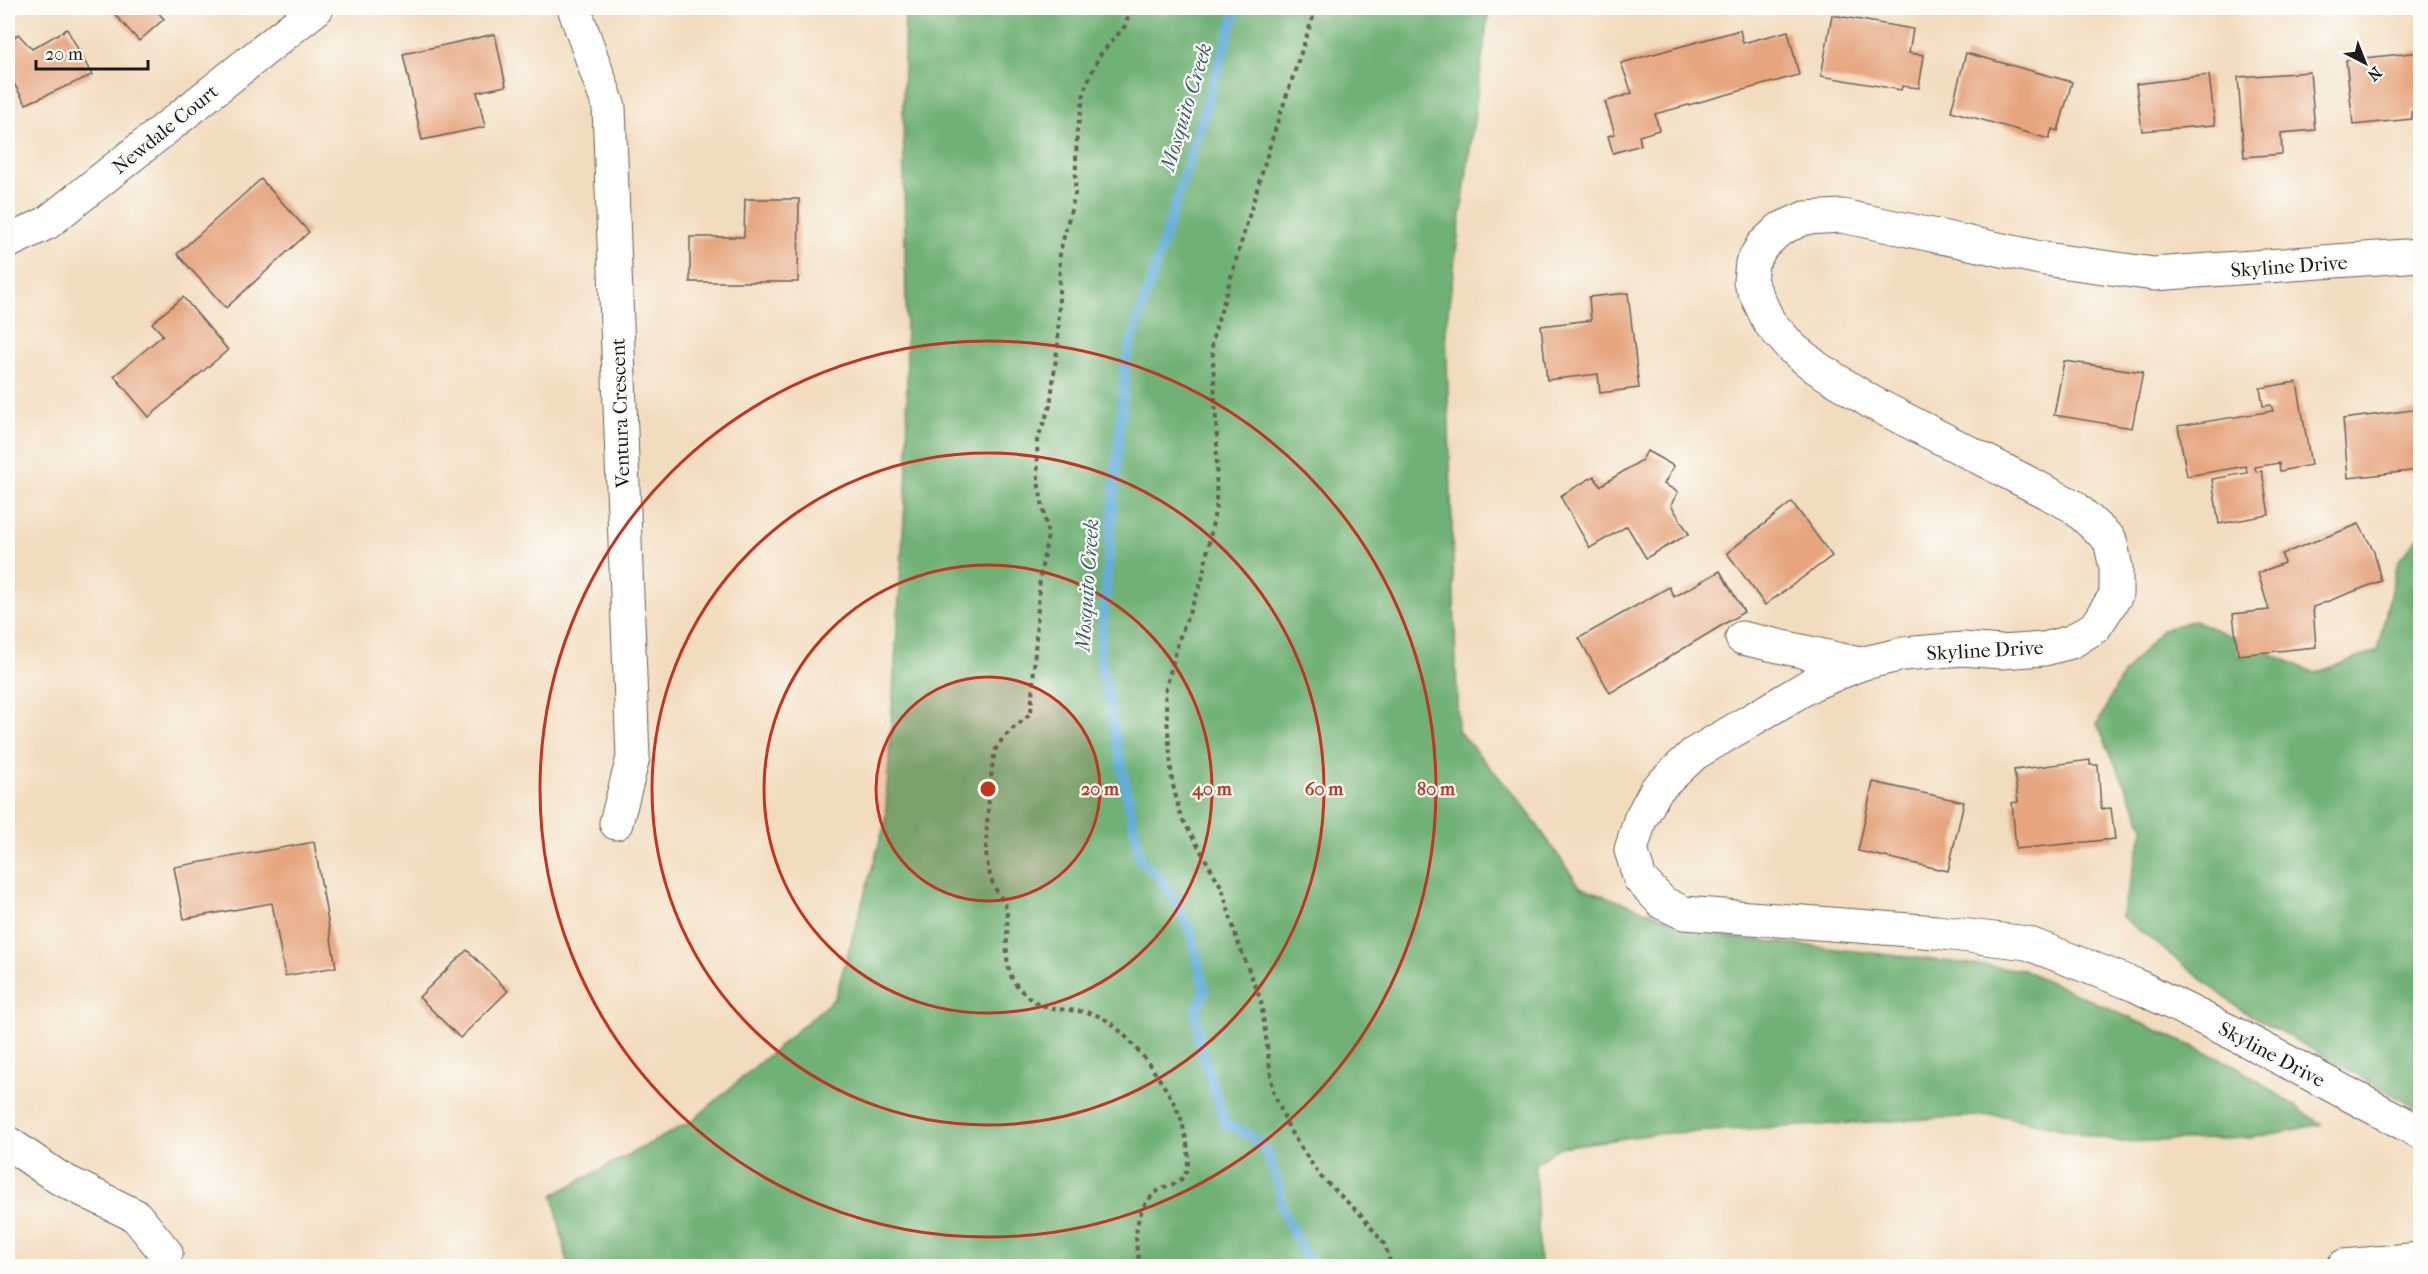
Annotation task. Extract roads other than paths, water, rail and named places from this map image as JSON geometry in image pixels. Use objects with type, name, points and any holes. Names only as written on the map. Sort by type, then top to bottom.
[{"type":"street","name":"Newdale Court","points":[[8,242],[47,223],[317,8]]},
{"type":"street","name":"Ventura Crescent","points":[[574,8],[609,107],[633,758],[616,823]]},
{"type":"street","name":"Skyline Drive","points":[[2421,255],[2154,274],[2045,259],[1842,216],[1805,218],[1780,230],[1762,246],[1752,263],[1750,281],[1768,322],[1792,348],[1817,368],[1871,402],[2073,506],[2110,540],[2116,568],[2116,595],[2095,627],[2071,642],[2044,649],[2001,652],[1963,649],[1903,654],[1860,664],[1812,684],[1744,722],[1694,754],[1656,790],[1640,820],[1631,850],[1640,879],[1663,903],[1684,913],[1936,932],[2027,943],[2145,990],[2233,1033],[2421,1132]]},
{"type":"street","points":[[1742,638],[1860,664]]},
{"type":"street","points":[[8,1143],[59,1178],[136,1216],[166,1253]]},
{"type":"street","points":[[2344,1266],[2421,1259]]},
{"type":"waterway","name":"Mosquito Creek","points":[[1237,8],[1126,360],[1100,656],[1140,859],[1161,879],[1180,908],[1193,939],[1205,992],[1196,1010],[1200,1045],[1226,1125],[1243,1131],[1264,1146],[1278,1183],[1283,1210],[1310,1266]]}]
